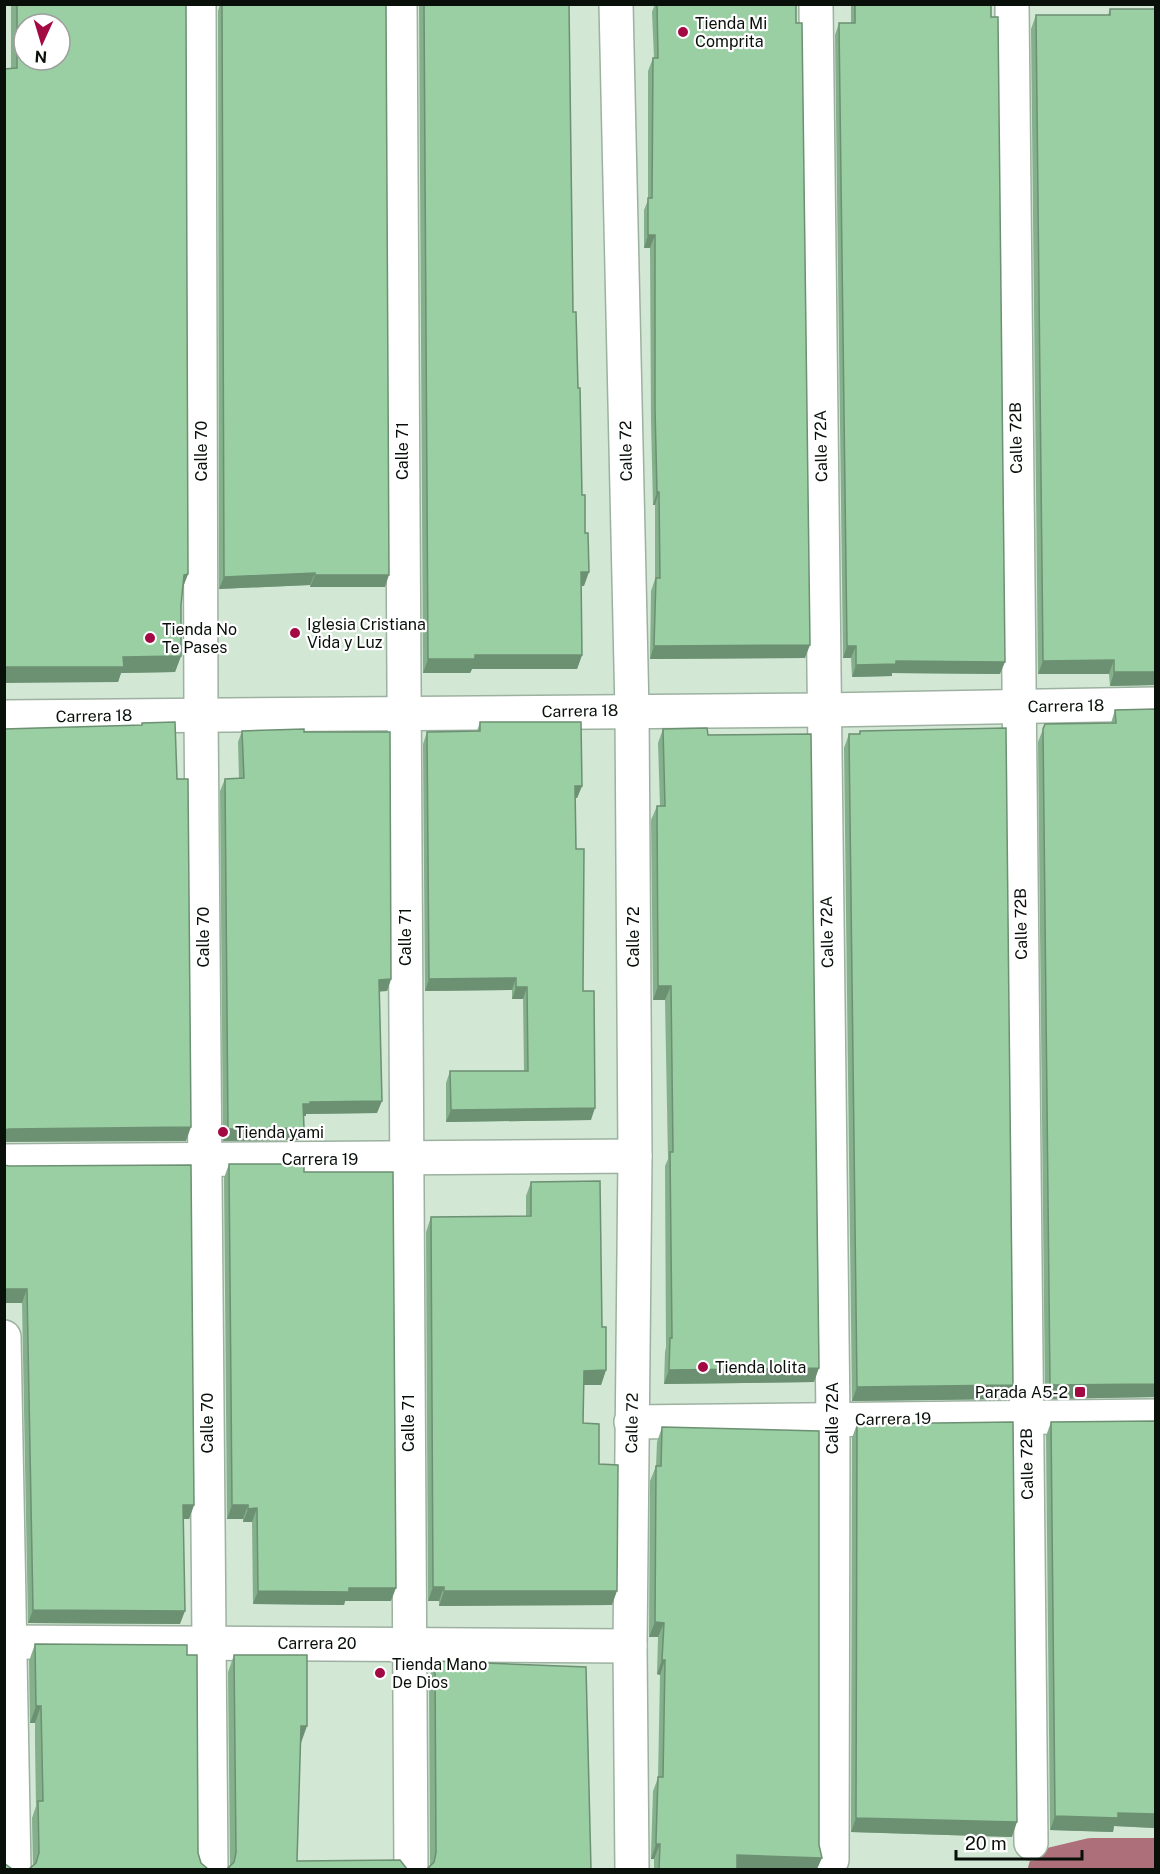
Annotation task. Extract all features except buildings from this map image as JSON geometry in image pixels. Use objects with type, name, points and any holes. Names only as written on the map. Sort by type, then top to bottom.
[{"type":"street","name":"Calle 70","points":[[199,4],[201,715],[211,1869]]},
{"type":"street","name":"Calle 71","points":[[400,4],[411,1869]]},
{"type":"street","name":"Calle 72","points":[[616,4],[632,711],[635,1156],[630,1646],[632,1869]]},
{"type":"street","name":"Calle 72A","points":[[816,4],[833,1419],[832,1860]]},
{"type":"street","name":"Calle 72B","points":[[1012,4],[1031,1843]]},
{"type":"street","name":"Carrera 18","points":[[4,717],[825,710],[1155,704]]},
{"type":"street","name":"Carrera 19","points":[[4,1161],[635,1156]]},
{"type":"street","points":[[4,1337],[7,1642],[14,1869]]},
{"type":"street","name":"Carrera 19","points":[[631,1422],[1155,1416]]},
{"type":"street","name":"Carrera 20","points":[[7,1642],[630,1646]]},
{"type":"waterway","points":[[1050,1870],[1092,1860],[1156,1860]]},
{"type":"place","name":"Tienda Mi Comprita","points":[[683,32]]},
{"type":"place","name":"Iglesia Cristiana Vida y Luz","points":[[295,633]]},
{"type":"place","name":"Tienda No Te Pases","points":[[150,638]]},
{"type":"place","name":"Tienda yami","points":[[223,1132]]},
{"type":"place","name":"Tienda lolita","points":[[703,1367]]},
{"type":"place","name":"Parada A5-2","points":[[1080,1392]]},
{"type":"place","name":"Tienda Mano De Dios","points":[[380,1673]]}]
